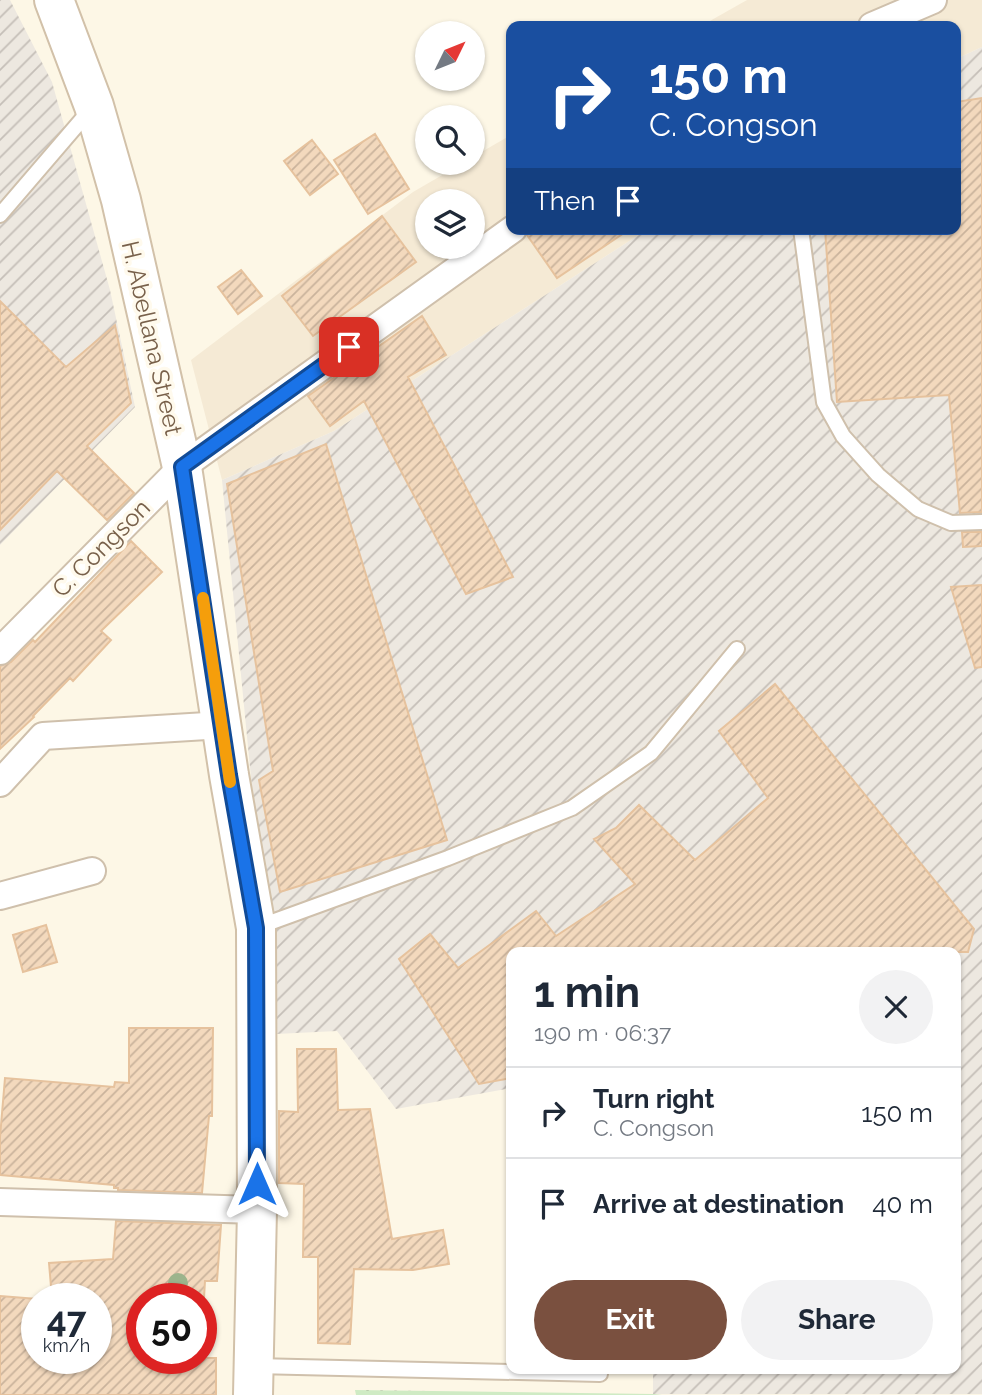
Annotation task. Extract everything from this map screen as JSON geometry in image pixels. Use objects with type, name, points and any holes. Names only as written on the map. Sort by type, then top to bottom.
[{"type":"main road","name":"H. Abellana Street","points":[[54,0],[94,106],[121,200],[182,467],[229,775],[256,928],[257,1210],[253,1381]]},
{"type":"street","points":[[884,21],[933,0]]},
{"type":"street","name":"C. Congson","points":[[0,651],[182,467],[506,234]]},
{"type":"street","points":[[0,783],[43,736],[223,725]]},
{"type":"street","points":[[0,896],[92,871]]},
{"type":"street","points":[[0,1202],[257,1210]]},
{"type":"lane","points":[[0,215],[94,106]]},
{"type":"lane","points":[[802,235],[824,402],[843,436],[878,475],[918,509],[951,523],[982,522]]},
{"type":"lane","points":[[256,928],[448,858],[572,808],[651,753],[737,649]]},
{"type":"lane","points":[[253,1381],[600,1374]]},
{"type":"shaded area","points":[[0,0],[10,0],[52,82],[110,290],[135,407],[0,545]]},
{"type":"shaded area","points":[[747,0],[982,0],[982,47],[961,57],[961,21],[710,21]]},
{"type":"shaded area","points":[[982,47],[982,1394],[653,1394],[653,1374],[961,1374],[961,947],[506,947],[506,1089],[396,1109],[337,1031],[276,1034],[222,480],[334,431],[639,235],[961,235],[961,57]]},
{"type":"shaded area","points":[[506,138],[506,235],[639,235],[334,431],[222,480],[191,360],[415,191],[415,259],[485,259],[485,189],[418,189],[442,175],[485,175],[485,150]]},
{"type":"green space","points":[[355,1390],[653,1394],[662,1395],[356,1395]]},
{"type":"building","points":[[982,98],[982,512],[960,513],[949,395],[837,402],[825,235],[961,235],[961,101]]},
{"type":"building","points":[[375,134],[409,189],[368,214],[334,160]]},
{"type":"building","points":[[312,140],[338,174],[310,195],[284,161]]},
{"type":"building","points":[[382,216],[416,262],[313,336],[282,296]]},
{"type":"building","points":[[527,235],[621,235],[557,278]]},
{"type":"building","points":[[241,270],[262,296],[238,314],[218,287]]},
{"type":"building","points":[[0,301],[66,367],[115,325],[131,403],[87,446],[134,493],[107,520],[57,471],[0,530]]},
{"type":"building","points":[[422,316],[446,355],[408,377],[513,577],[466,594],[364,401],[330,426],[308,396]]},
{"type":"building","points":[[326,444],[447,840],[280,892],[259,780],[273,771],[227,484]]},
{"type":"building","points":[[962,532],[982,532],[982,546],[963,547]]},
{"type":"building","points":[[131,541],[162,572],[101,631],[111,640],[73,681],[70,678],[0,749],[0,666],[11,662],[33,640],[35,642]]},
{"type":"building","points":[[982,585],[982,667],[975,668],[951,587]]},
{"type":"building","points":[[775,684],[974,929],[968,952],[961,952],[961,947],[506,947],[506,1079],[479,1084],[399,959],[430,934],[458,968],[536,911],[556,936],[635,884],[594,839],[616,828],[639,805],[695,860],[768,798],[719,731]]},
{"type":"building","points":[[46,925],[57,962],[23,972],[13,935]]},
{"type":"building","points":[[129,1028],[213,1028],[212,1116],[209,1116],[202,1193],[118,1190],[114,1185],[0,1175],[5,1078],[114,1087],[115,1082],[129,1083]]},
{"type":"building","points":[[297,1049],[336,1049],[338,1110],[370,1109],[392,1239],[443,1230],[449,1264],[413,1270],[354,1269],[350,1344],[318,1343],[318,1257],[303,1257],[304,1184],[279,1183],[279,1111],[298,1112]]},
{"type":"building","points":[[116,1221],[221,1225],[217,1281],[126,1283],[126,1374],[216,1374],[216,1395],[0,1395],[0,1296],[21,1298],[21,1374],[112,1374],[112,1283],[51,1283],[49,1263],[113,1259]]},
{"type":"slow traffic","points":[[203,598],[230,782]]},
{"type":"route","points":[[257,1184],[256,928],[229,775],[182,467],[349,347]]}]
